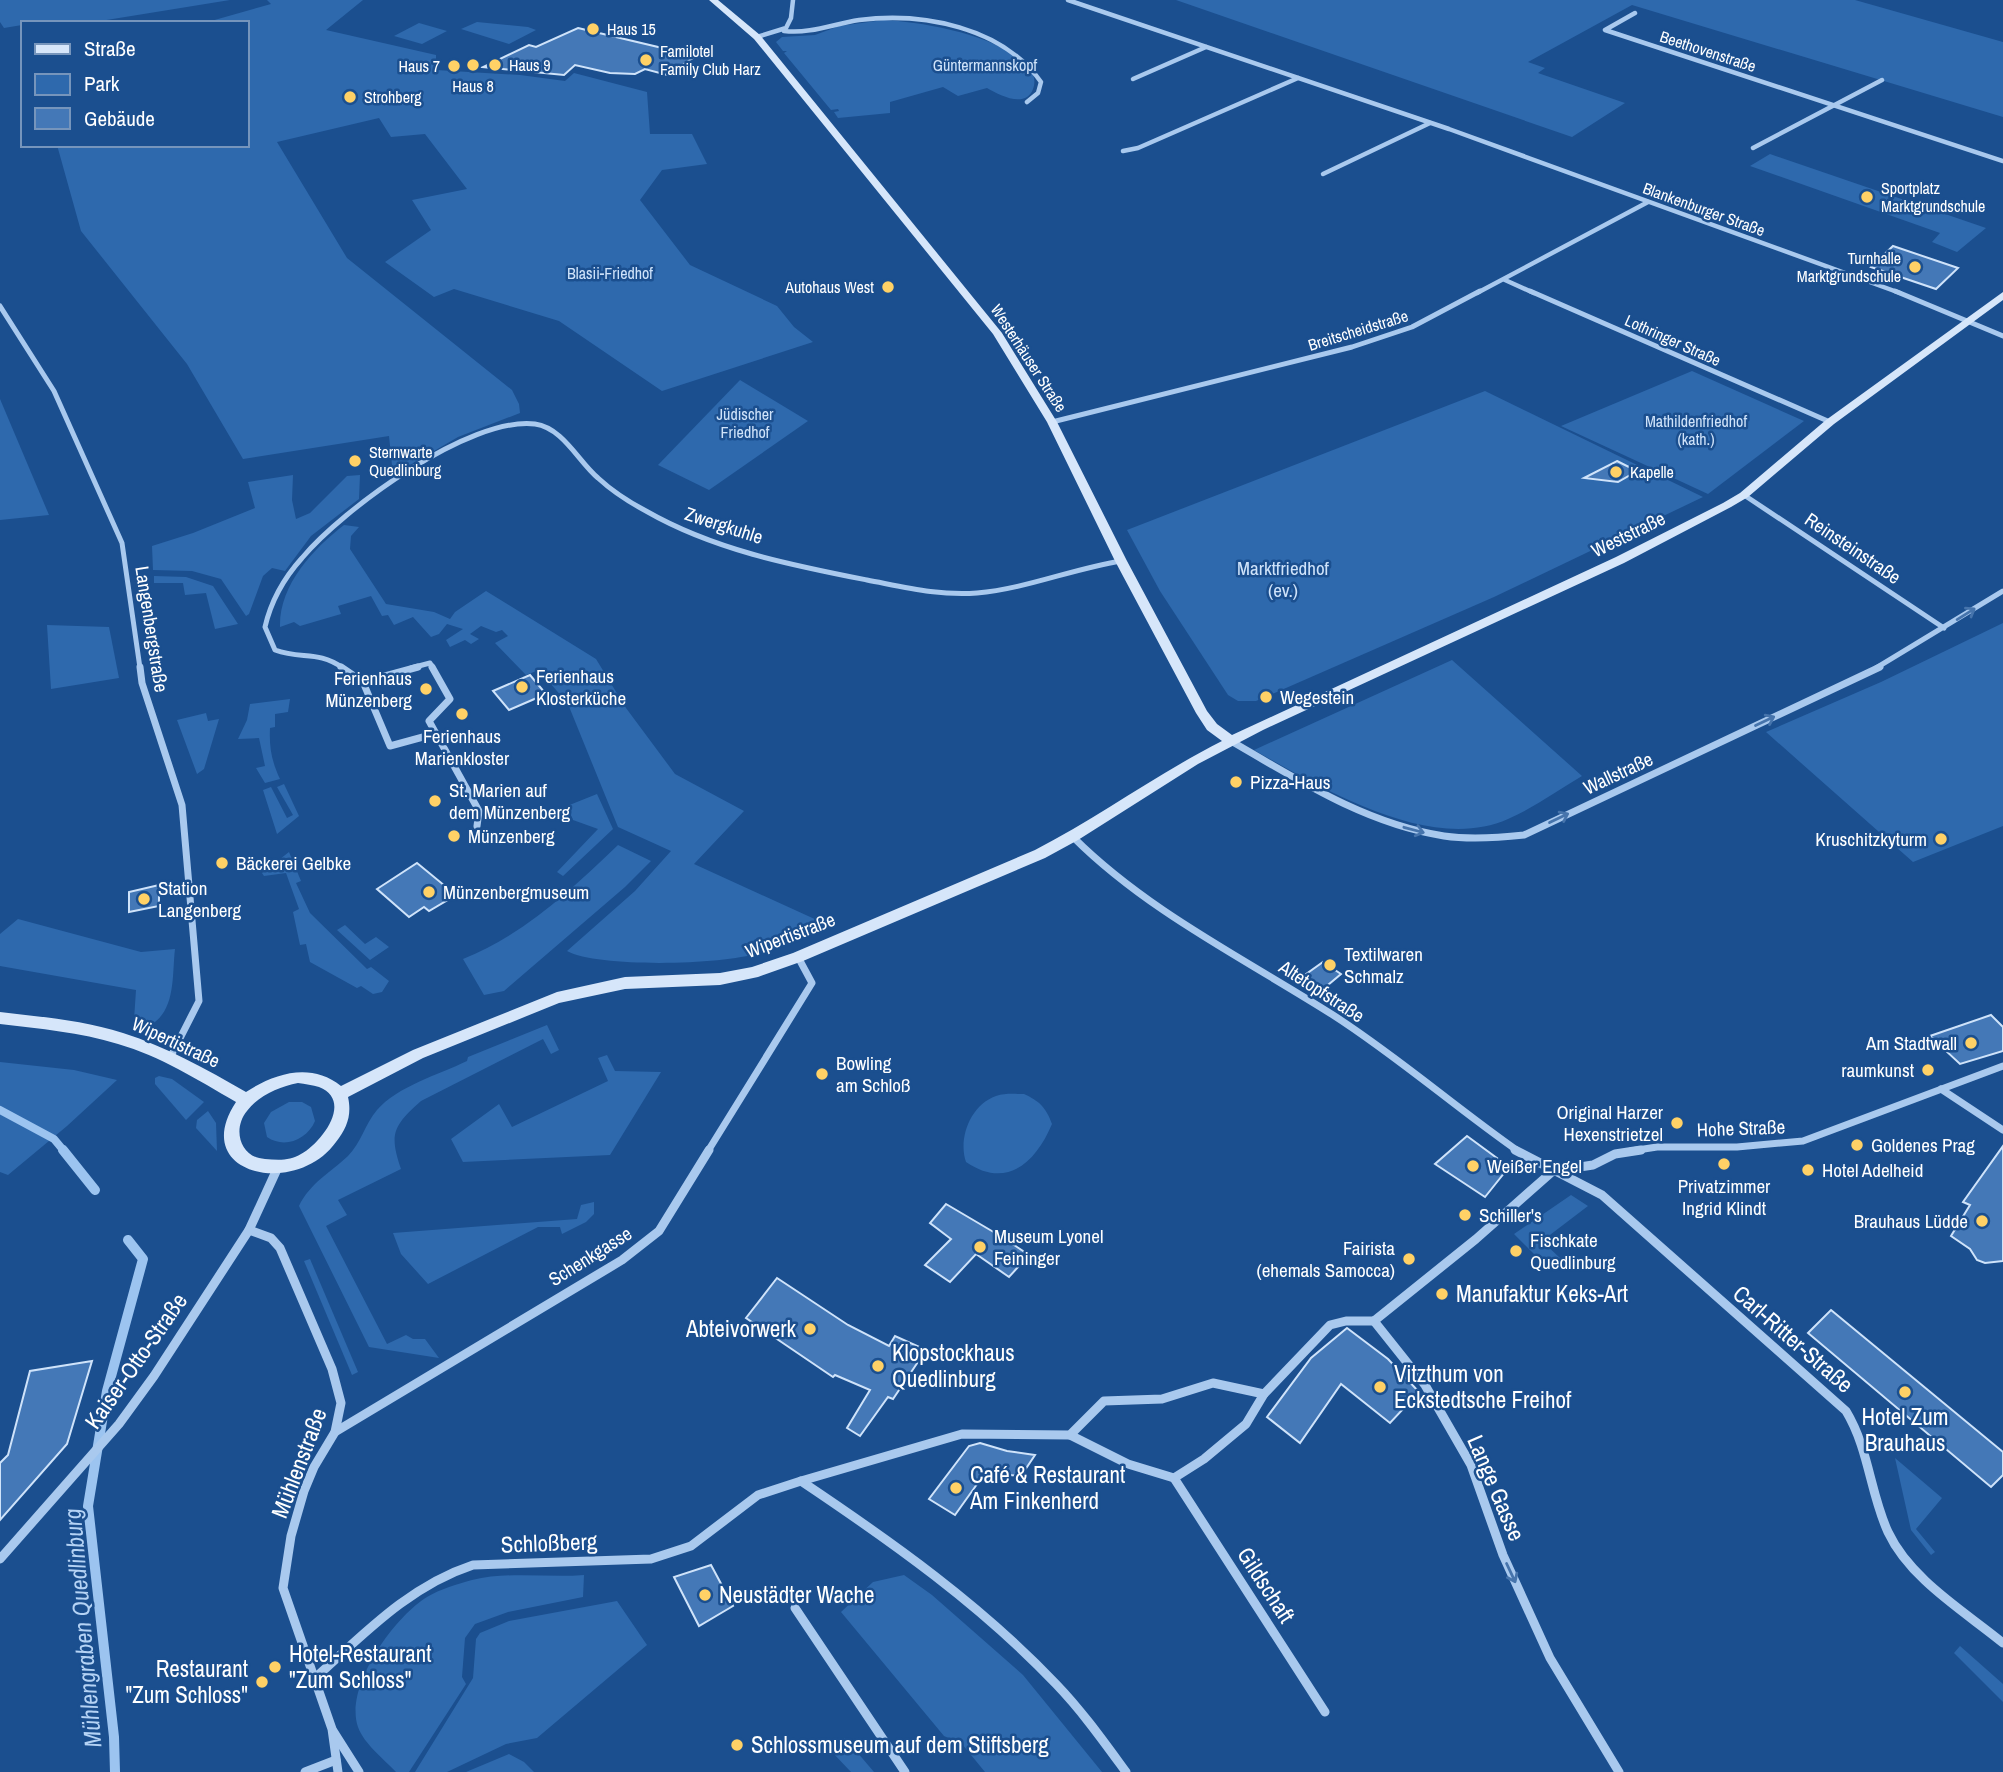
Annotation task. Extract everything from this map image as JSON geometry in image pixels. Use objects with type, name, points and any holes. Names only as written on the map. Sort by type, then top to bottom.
[{"type":"main road","name":"Westerhäuser Straße","points":[[713,0],[757,37],[997,332],[1052,422],[1121,561],[1202,713],[1212,727],[1231,741]]},
{"type":"main road","name":"Weststraße","points":[[1231,741],[1620,560],[1744,495],[1830,422],[2003,295]]},
{"type":"main road","name":"Wipertistraße","points":[[339,1094],[418,1054],[544,1002],[581,991],[625,983],[738,976],[798,957],[1036,856],[1073,837],[1193,761],[1231,741]]},
{"type":"main road","name":"Wipertistraße","points":[[0,1018],[101,1033],[170,1058],[247,1101]]},
{"type":"main road","points":[[298,1077],[323,1081],[339,1094],[343,1119],[332,1139],[312,1156],[278,1167],[252,1164],[236,1150],[232,1137],[233,1122],[247,1101],[271,1085],[298,1077]]},
{"type":"street","points":[[784,31],[792,22],[793,0]]},
{"type":"street","name":"Blankenburger Straße","points":[[1068,0],[1430,123],[1969,320],[2003,336]]},
{"type":"street","name":"Beethovenstraße","points":[[1635,13],[1605,30],[2003,161]]},
{"type":"street","points":[[757,37],[784,31],[807,34],[835,24],[885,18],[924,21],[956,28],[1004,45],[1028,61],[1041,82],[1038,93],[1027,102]]},
{"type":"street","points":[[1133,79],[1207,47]]},
{"type":"street","points":[[1123,151],[1138,148],[1298,78]]},
{"type":"street","points":[[1753,148],[1882,80]]},
{"type":"street","points":[[1324,174],[1430,123]]},
{"type":"street","name":"Breitscheidstraße","points":[[1052,422],[1352,347],[1412,327],[1648,202]]},
{"type":"street","name":"Lothringer Straße","points":[[1505,280],[1830,422]]},
{"type":"street","name":"Langenbergstraße","points":[[0,306],[54,391],[122,543],[142,682],[182,805],[199,1001],[170,1058]]},
{"type":"street","name":"Zwergkuhle","points":[[363,682],[334,661],[320,655],[289,655],[275,650],[265,627],[275,598],[287,578],[320,538],[364,502],[466,439],[515,423],[550,428],[601,482],[671,524],[719,544],[786,561],[958,597],[982,595],[1097,564],[1121,561]]},
{"type":"street","name":"Reinsteinstraße","points":[[1744,495],[1944,628]]},
{"type":"street","name":"Wallstraße","points":[[1231,741],[1324,794],[1380,819],[1435,836],[1496,840],[1524,835],[1881,666],[2003,591]]},
{"type":"street","points":[[434,734],[390,746],[382,720],[363,682],[430,663],[450,699],[429,721],[479,811],[477,826]]},
{"type":"street","name":"Altetopfstraße","points":[[1073,837],[1096,860],[1149,900],[1336,1017],[1517,1151],[1553,1171]]},
{"type":"street","name":"Schenkgasse","points":[[335,1432],[382,1401],[622,1260],[659,1231],[813,983],[798,957]]},
{"type":"street","name":"Hohe Straße","points":[[1553,1171],[1593,1165],[1615,1154],[1657,1147],[1737,1147],[1804,1141],[2003,1066]]},
{"type":"street","points":[[1941,1089],[2003,1130]]},
{"type":"street","name":"Kaiser-Otto-Straße","points":[[0,1559],[118,1424],[166,1360],[249,1230],[278,1167]]},
{"type":"street","points":[[1264,1394],[1213,1383],[1162,1399],[1110,1399],[1104,1401],[1070,1435],[1128,1464],[1174,1478],[1204,1459],[1246,1424],[1264,1394],[1330,1325],[1346,1321],[1374,1321],[1553,1171]]},
{"type":"street","name":"Carl-Ritter-Straße","points":[[1553,1171],[1602,1195],[1846,1411],[1864,1447],[1884,1521],[1894,1542],[1931,1582],[2003,1643]]},
{"type":"street","name":"Mühlenstraße","points":[[249,1230],[271,1238],[280,1248],[336,1382],[341,1411],[335,1432],[314,1467],[304,1491],[292,1536],[283,1588],[332,1729],[338,1772]]},
{"type":"street","name":"Lange Gasse","points":[[1374,1321],[1425,1385],[1471,1465],[1503,1555],[1550,1658],[1619,1772]]},
{"type":"street","name":"Schloßberg","points":[[315,1678],[422,1587],[457,1569],[473,1565],[651,1559],[676,1553],[715,1531],[758,1494],[801,1481],[962,1434],[986,1432],[1070,1435]]},
{"type":"street","name":"Gildschaft","points":[[1174,1478],[1325,1712]]},
{"type":"street","points":[[801,1481],[897,1545],[1007,1634],[1080,1709],[1126,1772]]},
{"type":"street","points":[[795,1608],[905,1772]]},
{"type":"street","points":[[332,1729],[359,1772]]},
{"type":"street","points":[[305,1772],[337,1760]]},
{"type":"green space","points":[[0,0],[230,0],[100,21],[21,21],[21,25],[4,28],[0,22]]},
{"type":"green space","name":"Blasii-Friedhof","points":[[267,0],[363,0],[326,30],[436,55],[436,70],[520,75],[565,81],[574,73],[647,92],[650,134],[692,134],[707,164],[662,170],[640,200],[690,265],[777,306],[794,327],[813,342],[662,391],[559,321],[454,289],[434,297],[385,262],[431,230],[412,200],[467,189],[425,134],[391,137],[379,118],[277,142],[347,258],[512,390],[520,413],[458,437],[393,475],[389,436],[243,459],[187,364],[81,231],[58,147],[248,147],[248,21],[211,21],[271,4]]},
{"type":"green space","points":[[1176,0],[1855,0],[2003,42],[2003,117],[1632,5],[1528,62],[1545,68],[1538,73],[1625,103],[1572,137]]},
{"type":"green space","name":"Güntermannskopf","points":[[884,20],[942,28],[986,40],[1021,60],[1032,73],[1033,89],[1025,98],[1012,99],[987,88],[958,96],[943,87],[890,102],[890,113],[838,118],[834,112],[839,111],[838,109],[831,110],[784,53],[787,51],[783,51],[776,42],[782,37],[815,35],[839,26]]},
{"type":"green space","points":[[477,22],[536,30],[509,44],[461,29]]},
{"type":"green space","points":[[419,23],[447,31],[422,44],[394,36]]},
{"type":"green space","name":"Sportplatz Marktgrundschule","points":[[1770,154],[1986,228],[1957,252],[1932,242],[1940,233],[1750,166]]},
{"type":"green space","name":"Mathildenfriedhof (kath.)","points":[[1692,371],[1804,421],[1708,494],[1561,426]]},
{"type":"green space","name":"Jüdischer Friedhof","points":[[740,380],[808,421],[709,490],[658,465]]},
{"type":"green space","name":"Marktfriedhof (ev.)","points":[[1485,391],[1703,497],[1494,597],[1256,701],[1238,701],[1228,695],[1160,591],[1127,530]]},
{"type":"green space","points":[[0,399],[49,515],[0,520]]},
{"type":"green space","points":[[293,475],[292,500],[296,519],[310,513],[347,476],[360,475],[359,499],[311,536],[285,571],[272,568],[263,576],[249,614],[246,616],[221,579],[192,571],[153,570],[152,546],[255,508],[248,482]]},
{"type":"green space","points":[[344,525],[359,527],[351,536],[350,549],[386,604],[434,612],[450,619],[455,612],[486,591],[596,659],[626,708],[675,774],[744,811],[694,864],[819,921],[798,936],[775,947],[741,957],[718,960],[632,962],[605,960],[567,951],[635,891],[671,851],[618,827],[568,704],[539,670],[526,675],[495,643],[508,636],[502,630],[496,632],[481,626],[470,634],[479,639],[471,644],[465,640],[450,647],[446,640],[463,629],[447,624],[439,634],[431,637],[413,617],[394,625],[388,615],[382,616],[371,596],[338,606],[341,614],[300,626],[294,622],[280,627],[285,597],[300,569],[321,545]]},
{"type":"green space","points":[[154,576],[186,577],[213,586],[238,624],[215,629],[206,593],[185,595],[183,583],[154,583]]},
{"type":"green space","points":[[2003,623],[2003,826],[1913,862],[1766,732],[1881,682]]},
{"type":"green space","points":[[47,625],[109,627],[119,678],[51,689]]},
{"type":"green space","points":[[1452,660],[1582,776],[1508,819],[1477,828],[1445,828],[1411,823],[1377,812],[1311,782],[1254,750]]},
{"type":"green space","points":[[290,699],[288,712],[275,714],[275,727],[270,728],[272,755],[280,779],[265,783],[256,768],[265,766],[259,738],[238,739],[247,720],[250,704]]},
{"type":"green space","points":[[206,713],[208,721],[219,719],[204,769],[197,774],[177,720]]},
{"type":"green space","points":[[284,784],[299,816],[277,834],[263,790],[271,787],[287,818],[293,815],[277,787]]},
{"type":"green space","points":[[597,794],[613,829],[563,876],[557,872],[598,829],[573,820],[567,806]]},
{"type":"green space","points":[[618,845],[651,861],[625,887],[504,991],[484,995],[463,959],[527,924],[565,894]]},
{"type":"green space","points":[[289,852],[301,881],[296,883],[310,913],[367,969],[371,967],[389,981],[382,992],[373,994],[361,986],[357,988],[310,962],[306,944],[300,945],[293,912],[299,909],[286,873],[264,876],[262,873]]},
{"type":"green space","points":[[18,919],[141,952],[175,949],[169,1001],[160,1018],[152,1024],[134,1020],[136,990],[0,966],[0,934]]},
{"type":"green space","points":[[345,925],[365,944],[376,937],[389,947],[370,960],[337,930]]},
{"type":"green space","points":[[547,1025],[559,1050],[551,1054],[543,1039],[421,1101],[404,1117],[396,1131],[395,1147],[401,1169],[338,1200],[347,1215],[326,1226],[387,1344],[406,1335],[413,1339],[425,1339],[439,1358],[369,1347],[299,1206],[315,1185],[352,1151],[373,1115],[396,1094],[467,1061],[468,1057]]},
{"type":"green space","points":[[607,1055],[615,1071],[661,1072],[610,1155],[463,1162],[451,1139],[499,1104],[512,1127],[608,1081],[598,1058]]},
{"type":"green space","points":[[0,1062],[74,1070],[117,1080],[8,1175],[0,1172]]},
{"type":"green space","points":[[159,1076],[172,1079],[204,1102],[186,1120],[155,1084],[155,1078]]},
{"type":"green space","points":[[1024,1094],[1041,1105],[1052,1124],[1038,1150],[1018,1168],[1007,1172],[981,1170],[966,1162],[965,1133],[979,1107],[996,1096]]},
{"type":"green space","points":[[289,1102],[302,1102],[311,1107],[315,1121],[301,1138],[288,1142],[274,1141],[267,1137],[264,1123],[271,1112]]},
{"type":"green space","points":[[208,1111],[216,1123],[217,1151],[196,1128],[197,1120]]},
{"type":"green space","points":[[1571,1195],[1588,1206],[1542,1241],[1561,1259],[1548,1268],[1514,1234]]},
{"type":"green space","points":[[594,1202],[594,1214],[586,1222],[562,1234],[560,1227],[538,1227],[428,1284],[401,1254],[393,1233],[577,1219],[581,1205]]},
{"type":"green space","points":[[310,1259],[358,1372],[352,1375],[304,1261]]},
{"type":"green space","points":[[1895,1458],[1942,1498],[1916,1529],[1935,1552],[1931,1555],[1911,1530]]},
{"type":"green space","points":[[584,1575],[583,1597],[508,1612],[475,1624],[465,1638],[462,1677],[466,1684],[409,1772],[396,1772],[365,1739],[358,1727],[356,1711],[358,1693],[365,1674],[387,1636],[400,1620],[427,1597],[443,1589],[486,1577]]},
{"type":"green space","points":[[904,1575],[932,1595],[1023,1675],[1102,1772],[985,1772],[962,1744],[944,1736],[841,1612],[873,1582]]},
{"type":"green space","points":[[617,1601],[647,1645],[537,1738],[506,1744],[447,1772],[415,1772],[473,1678],[476,1639],[480,1633],[509,1621]]},
{"type":"green space","points":[[1960,1646],[2003,1684],[2003,1702],[1954,1653]]},
{"type":"green space","points":[[845,1738],[874,1772],[851,1772],[832,1752]]},
{"type":"green space","points":[[509,1754],[524,1762],[534,1772],[466,1772]]},
{"type":"building","points":[[578,28],[696,56],[667,75],[645,69],[635,74],[610,73],[575,65],[564,75],[483,67],[529,45],[536,47]]},
{"type":"building","name":"Turnhalle Marktgrundschule","points":[[1893,246],[1958,268],[1936,289],[1871,267]]},
{"type":"building","name":"Kapelle","points":[[1617,461],[1637,471],[1618,482],[1584,478]]},
{"type":"building","name":"Ferienhaus Klosterküche","points":[[530,675],[546,694],[509,710],[493,691]]},
{"type":"building","name":"Münzenbergmuseum","points":[[417,863],[456,895],[429,911],[424,907],[409,917],[377,889]]},
{"type":"building","name":"Station Langenberg","points":[[159,885],[159,906],[129,912],[129,892]]},
{"type":"building","name":"Textilwaren Schmalz","points":[[1323,962],[1341,974],[1322,990],[1302,977]]},
{"type":"building","name":"Am Stadtwall","points":[[1991,1015],[2003,1027],[2003,1051],[1960,1064],[1930,1036]]},
{"type":"building","name":"Weißer Engel","points":[[1467,1136],[1509,1167],[1485,1197],[1435,1164]]},
{"type":"building","name":"Brauhaus Lüdde","points":[[2003,1146],[2003,1261],[1985,1263],[1977,1260],[1970,1249],[1951,1236],[1970,1205],[1963,1202]]},
{"type":"building","name":"Museum Lyonel Feininger","points":[[946,1204],[1029,1255],[1009,1277],[976,1254],[950,1282],[925,1265],[951,1239],[930,1223]]},
{"type":"building","points":[[777,1278],[848,1325],[889,1346],[895,1336],[926,1350],[893,1399],[888,1397],[860,1436],[847,1428],[870,1390],[835,1375],[833,1377],[746,1318]]},
{"type":"building","name":"Hotel Zum Brauhaus","points":[[1831,1310],[2003,1452],[2003,1475],[1991,1487],[1808,1333]]},
{"type":"building","name":"Vitzthum von Eckstedtsche Freihof","points":[[1347,1328],[1388,1359],[1419,1392],[1390,1423],[1341,1384],[1300,1443],[1267,1417],[1311,1358]]},
{"type":"building","points":[[92,1361],[67,1444],[0,1520],[0,1463],[8,1455],[30,1371]]},
{"type":"building","name":"Café & Restaurant Am Finkenherd","points":[[980,1443],[1035,1455],[1021,1476],[985,1473],[955,1515],[929,1499],[969,1446]]},
{"type":"building","name":"Neustädter Wache","points":[[711,1565],[733,1606],[699,1626],[674,1577]]},
{"type":"waterway","name":"Mühlengraben Quedlinburg","points":[[0,1110],[54,1139],[64,1151]]},
{"type":"waterway","name":"Mühlengraben Quedlinburg","points":[[63,1150],[95,1190]]},
{"type":"waterway","name":"Mühlengraben Quedlinburg","points":[[115,1772],[114,1737],[88,1506],[107,1391],[143,1259],[128,1240]]},
{"type":"place","name":"Haus 15","points":[[593,29]]},
{"type":"place","name":"Familotel Family Club Harz","points":[[646,60]]},
{"type":"place","name":"Haus 8","points":[[473,65]]},
{"type":"place","name":"Haus 9","points":[[495,65]]},
{"type":"place","name":"Haus 7","points":[[454,66]]},
{"type":"place","name":"Strohberg","points":[[350,97]]},
{"type":"place","name":"Sportplatz Marktgrundschule","points":[[1867,197]]},
{"type":"place","name":"Turnhalle Marktgrundschule","points":[[1915,267]]},
{"type":"place","name":"Autohaus West","points":[[888,287]]},
{"type":"place","name":"Sternwarte Quedlinburg","points":[[355,461]]},
{"type":"place","name":"Kapelle","points":[[1616,472]]},
{"type":"place","name":"Ferienhaus Klosterküche","points":[[522,687]]},
{"type":"place","name":"Ferienhaus Münzenberg","points":[[426,689]]},
{"type":"place","name":"Wegestein","points":[[1266,697]]},
{"type":"place","name":"Ferienhaus Marienkloster","points":[[462,714]]},
{"type":"place","name":"Pizza-Haus","points":[[1236,782]]},
{"type":"place","name":"St. Marien auf dem Münzenberg","points":[[435,801]]},
{"type":"place","name":"Münzenberg","points":[[454,836]]},
{"type":"place","name":"Kruschitzkyturm","points":[[1941,839]]},
{"type":"place","name":"Bäckerei Gelbke","points":[[222,863]]},
{"type":"place","name":"Münzenbergmuseum","points":[[429,892]]},
{"type":"place","name":"Station Langenberg","points":[[144,899]]},
{"type":"place","name":"Textilwaren Schmalz","points":[[1330,965]]},
{"type":"place","name":"Am Stadtwall","points":[[1971,1043]]},
{"type":"place","name":"raumkunst","points":[[1928,1070]]},
{"type":"place","name":"Bowling am Schloß","points":[[822,1074]]},
{"type":"place","name":"Original Harzer Hexenstrietzel","points":[[1677,1123]]},
{"type":"place","name":"Goldenes Prag","points":[[1857,1145]]},
{"type":"place","name":"Privatzimmer Ingrid Klindt","points":[[1724,1164]]},
{"type":"place","name":"Weißer Engel","points":[[1473,1166]]},
{"type":"place","name":"Hotel Adelheid","points":[[1808,1170]]},
{"type":"place","name":"Schiller's","points":[[1465,1215]]},
{"type":"place","name":"Brauhaus Lüdde","points":[[1982,1221]]},
{"type":"place","name":"Museum Lyonel Feininger","points":[[980,1247]]},
{"type":"place","name":"Fischkate Quedlinburg","points":[[1516,1251]]},
{"type":"place","name":"Fairista (ehemals Samocca)","points":[[1409,1259]]},
{"type":"place","name":"Manufaktur Keks-Art","points":[[1442,1294]]},
{"type":"place","name":"Abteivorwerk","points":[[810,1329]]},
{"type":"place","name":"Klopstockhaus Quedlinburg","points":[[878,1366]]},
{"type":"place","name":"Vitzthum von Eckstedtsche Freihof","points":[[1380,1387]]},
{"type":"place","name":"Hotel Zum Brauhaus","points":[[1905,1392]]},
{"type":"place","name":"Café & Restaurant Am Finkenherd","points":[[956,1488]]},
{"type":"place","name":"Neustädter Wache","points":[[705,1595]]},
{"type":"place","name":"Hotel-Restaurant \"Zum Schloss\"","points":[[275,1667]]},
{"type":"place","name":"Restaurant \"Zum Schloss\"","points":[[262,1682]]},
{"type":"place","name":"Schlossmuseum auf dem Stiftsberg","points":[[737,1745]]}]
